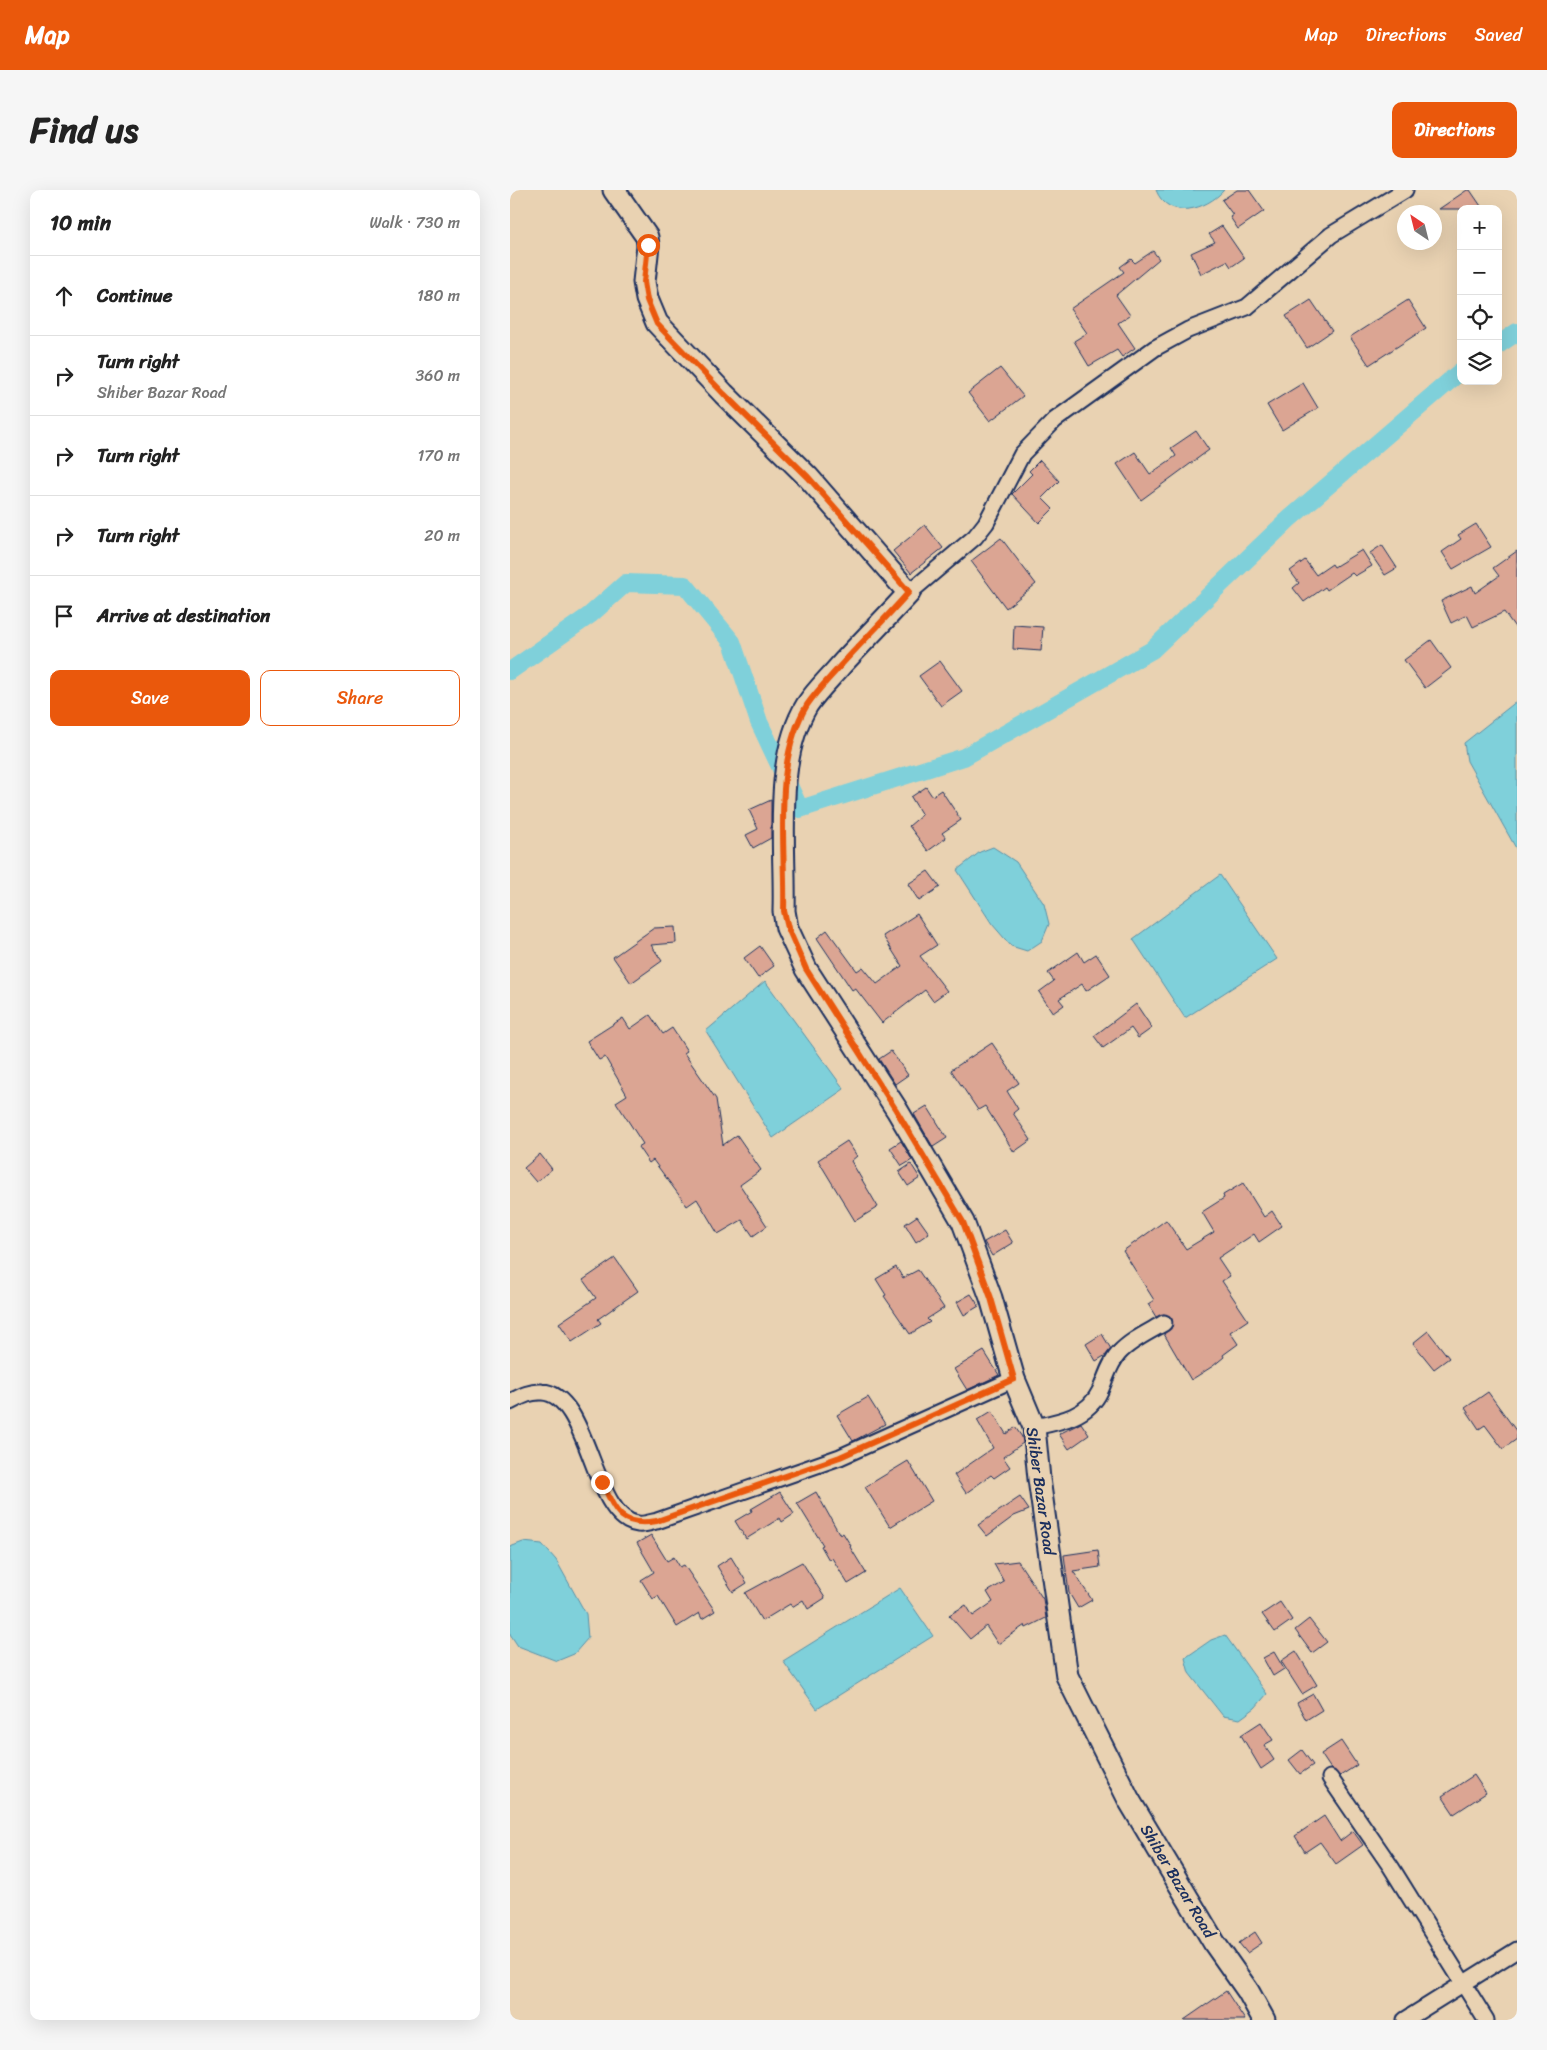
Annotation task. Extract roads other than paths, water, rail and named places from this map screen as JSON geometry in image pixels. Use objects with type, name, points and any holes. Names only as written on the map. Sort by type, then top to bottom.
[{"type":"street","points":[[614,190],[646,237],[648,245],[644,282],[647,300],[657,324],[808,477],[909,592],[980,530],[1022,454],[1055,420],[1155,348],[1188,330],[1246,306],[1332,235],[1405,190]]},
{"type":"street","name":"Shiber Bazar Road","points":[[909,592],[821,687],[807,706],[797,732],[788,758],[785,786],[784,911],[788,928],[806,969],[896,1110],[963,1222],[991,1298],[1014,1379],[1034,1427],[1039,1479],[1067,1676],[1129,1800],[1215,1944],[1248,1991],[1264,2020]]},
{"type":"street","points":[[1034,1427],[1066,1420],[1087,1408],[1099,1394],[1113,1361],[1120,1352],[1164,1323]]},
{"type":"street","points":[[510,1402],[530,1392],[544,1391],[556,1395],[571,1412],[612,1505],[624,1519],[638,1524],[657,1521],[840,1457],[1014,1379]]},
{"type":"street","points":[[1330,1778],[1391,1867],[1486,2020]]},
{"type":"street","points":[[1405,2020],[1517,1950]]},
{"type":"water","points":[[1156,190],[1224,190],[1208,203],[1188,209],[1178,209],[1169,206],[1162,200]]},
{"type":"water","points":[[1517,701],[1517,850],[1467,761],[1464,743]]},
{"type":"water","points":[[993,847],[1016,862],[1044,904],[1049,924],[1042,941],[1027,951],[1011,946],[992,924],[957,870],[980,852]]},
{"type":"water","points":[[1220,875],[1277,959],[1185,1018],[1133,939]]},
{"type":"water","points":[[765,981],[844,1089],[773,1138],[706,1031]]},
{"type":"water","points":[[523,1542],[542,1544],[556,1560],[586,1614],[588,1638],[574,1654],[557,1661],[518,1646],[510,1634],[510,1547]]},
{"type":"water","points":[[900,1588],[933,1636],[817,1709],[783,1661]]},
{"type":"water","points":[[1225,1635],[1267,1694],[1255,1708],[1240,1719],[1223,1716],[1189,1673],[1185,1658],[1211,1640]]},
{"type":"waterway","points":[[1502,342],[1517,332]]},
{"type":"waterway","points":[[510,671],[590,615],[626,583],[685,585],[732,642],[759,722],[800,809],[964,757],[1152,650],[1288,520],[1457,374]]}]
